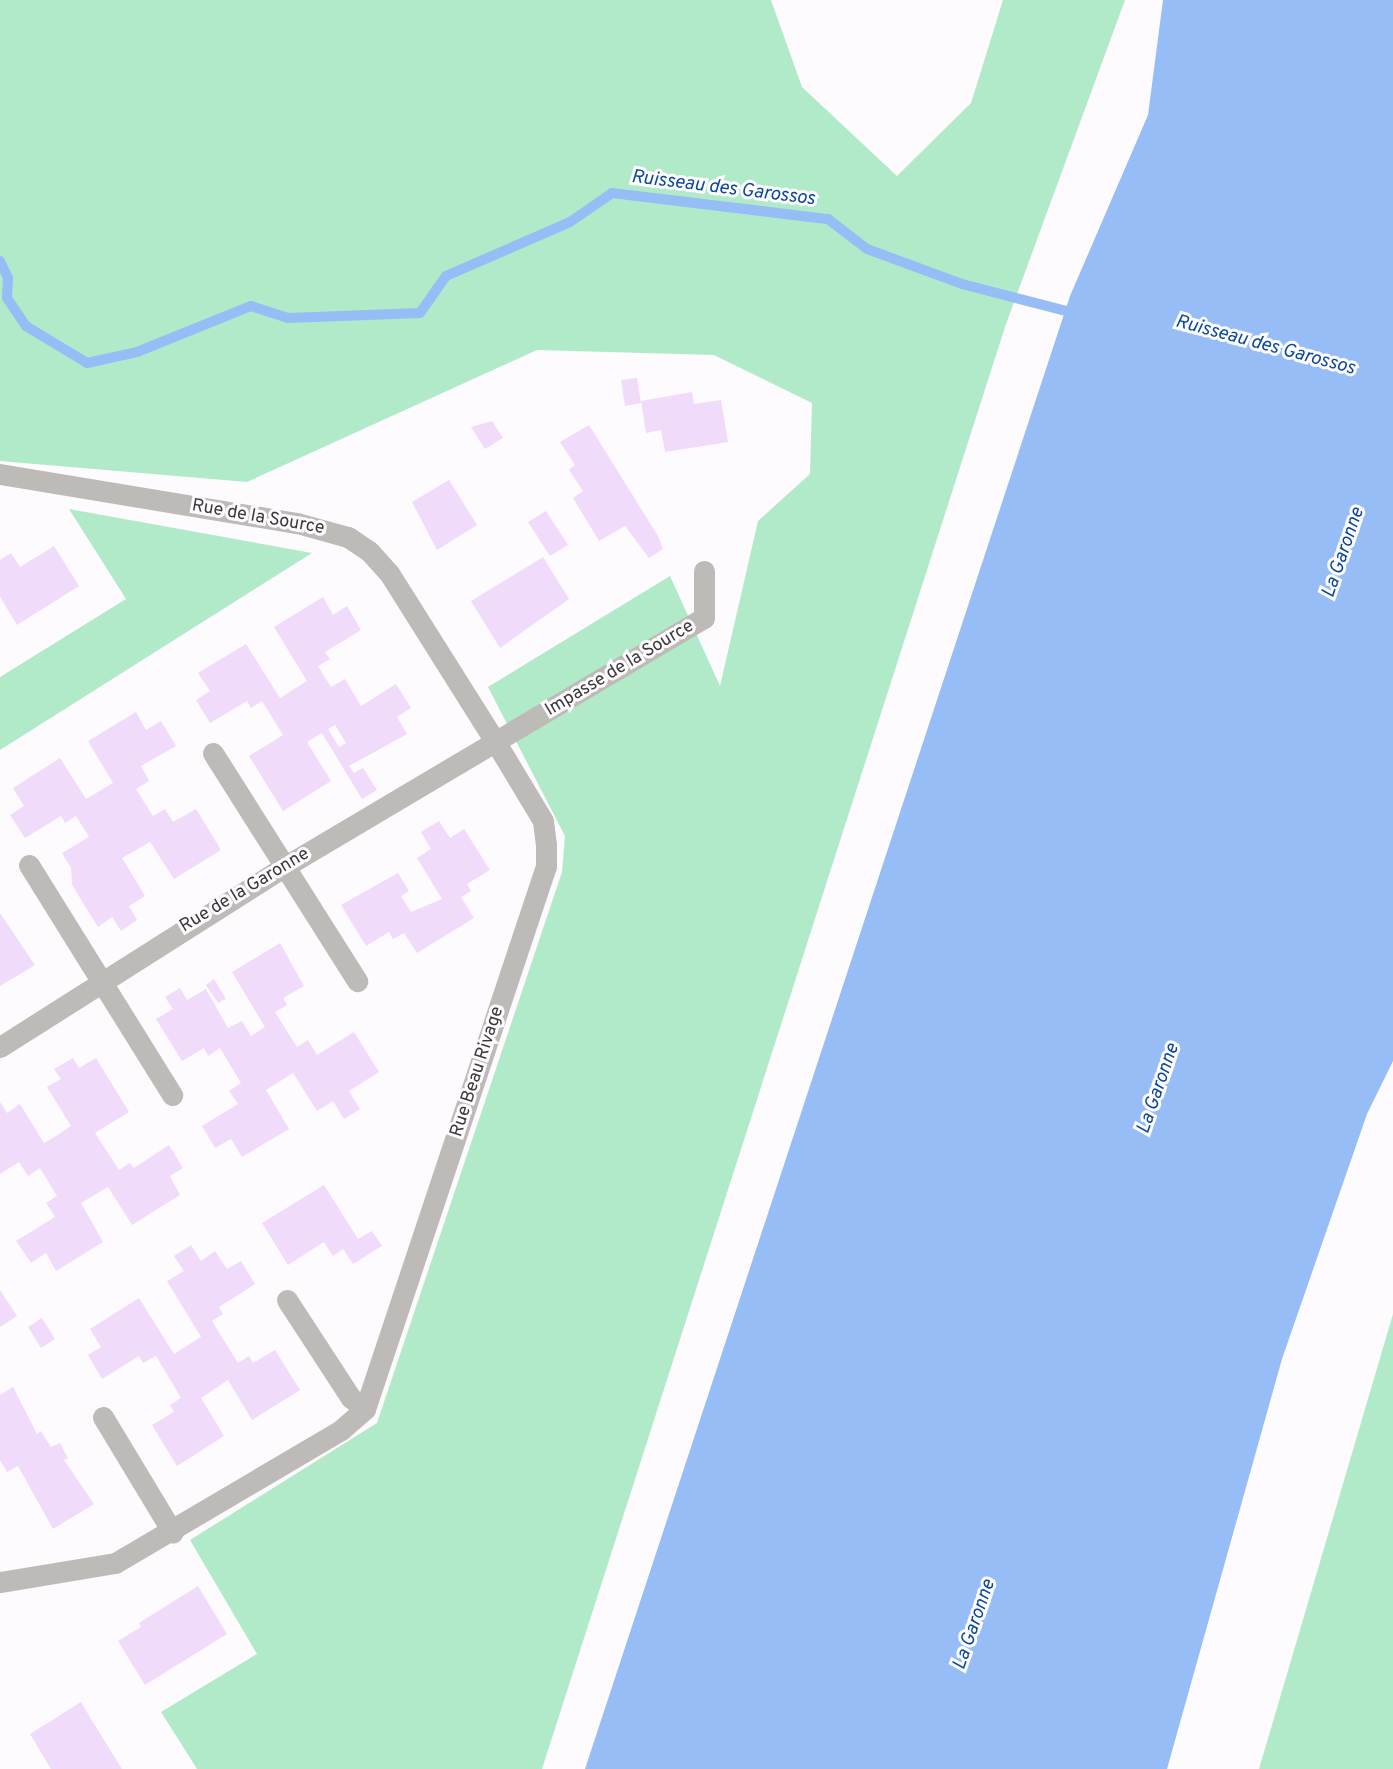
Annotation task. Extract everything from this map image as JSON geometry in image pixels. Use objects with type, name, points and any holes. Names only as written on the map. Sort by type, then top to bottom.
[{"type":"street","name":"Rue de la Source","points":[[0,474],[297,523],[348,537],[389,573],[495,741]]},
{"type":"street","name":"Impasse de la Source","points":[[495,741],[704,618],[704,571]]},
{"type":"street","name":"Rue de la Garonne","points":[[0,1047],[100,981],[284,867],[495,741]]},
{"type":"street","name":"Rue Beau Rivage","points":[[365,1409],[546,866],[543,821],[495,741]]},
{"type":"street","points":[[213,753],[357,981]]},
{"type":"street","points":[[29,865],[172,1095]]},
{"type":"street","points":[[0,1582],[115,1563],[173,1532],[341,1430],[365,1409],[351,1398],[287,1300]]},
{"type":"street","points":[[103,1417],[173,1532]]},
{"type":"green space","points":[[0,0],[771,0],[802,87],[897,176],[971,103],[1003,0],[1125,0],[1006,324],[542,1769],[197,1769],[161,1712],[257,1654],[190,1540],[377,1423],[562,872],[565,836],[488,687],[670,576],[720,686],[758,521],[810,474],[812,403],[714,355],[537,350],[247,482],[0,461]]},
{"type":"green space","points":[[69,509],[312,553],[0,750],[0,677],[126,599]]},
{"type":"green space","points":[[1393,1314],[1393,1769],[1259,1769]]},
{"type":"water","name":"La Garonne","points":[[1163,0],[1393,0],[1393,1061],[1367,1114],[1282,1359],[1167,1769],[585,1769],[1070,296],[1148,115]]},
{"type":"building","points":[[637,378],[641,403],[625,406],[621,380]]},
{"type":"building","points":[[692,392],[694,404],[721,400],[728,442],[665,452],[661,430],[646,433],[641,401]]},
{"type":"building","points":[[492,421],[503,438],[485,449],[471,427]]},
{"type":"building","points":[[589,425],[658,536],[663,549],[649,558],[625,526],[599,541],[573,498],[583,491],[569,470],[575,465],[560,442]]},
{"type":"building","points":[[449,480],[477,525],[437,550],[412,502]]},
{"type":"building","points":[[546,511],[568,545],[550,556],[528,522]]},
{"type":"building","points":[[54,546],[79,586],[17,625],[0,597],[0,560],[11,553],[20,567]]},
{"type":"building","points":[[543,557],[569,599],[500,648],[471,601]]},
{"type":"building","points":[[323,597],[333,615],[347,606],[361,630],[325,652],[330,659],[318,666],[331,687],[345,679],[361,706],[396,684],[411,708],[397,717],[407,734],[349,766],[354,773],[363,768],[377,790],[362,799],[322,733],[307,742],[331,781],[283,811],[249,756],[283,735],[262,701],[251,708],[247,701],[210,723],[196,700],[210,691],[198,673],[246,644],[280,698],[307,681],[274,627]],"holes":[[[335,725],[346,743],[339,747],[328,729]]]},
{"type":"building","points":[[136,712],[146,730],[161,721],[176,746],[141,766],[149,781],[136,789],[153,816],[165,809],[173,822],[196,809],[221,850],[174,879],[150,842],[122,858],[145,896],[129,906],[137,920],[121,931],[112,917],[98,927],[72,885],[71,868],[62,853],[89,837],[76,816],[65,823],[61,816],[25,838],[10,815],[24,806],[13,788],[60,758],[86,799],[113,783],[88,741]]},
{"type":"building","points":[[439,821],[450,838],[464,829],[490,870],[467,884],[471,891],[461,897],[474,918],[417,953],[404,933],[393,939],[389,932],[366,946],[341,905],[398,873],[409,891],[401,896],[411,912],[442,899],[417,858],[431,849],[421,832]]},
{"type":"building","points":[[0,913],[35,965],[0,986]]},
{"type":"building","points":[[280,943],[304,986],[283,998],[287,1005],[275,1012],[297,1047],[308,1040],[317,1055],[354,1032],[379,1072],[349,1091],[360,1109],[344,1119],[333,1101],[317,1111],[293,1073],[266,1090],[289,1129],[242,1157],[231,1139],[215,1148],[202,1126],[238,1104],[229,1091],[241,1083],[220,1048],[208,1056],[204,1048],[182,1061],[156,1019],[173,1009],[165,997],[180,988],[187,1000],[206,989],[228,1028],[242,1021],[251,1036],[265,1027],[232,972]]},
{"type":"building","points":[[214,979],[226,999],[218,1003],[206,985]]},
{"type":"building","points":[[73,1058],[79,1068],[96,1058],[129,1112],[95,1133],[119,1170],[130,1163],[134,1168],[169,1145],[183,1168],[170,1176],[180,1195],[132,1225],[108,1187],[81,1203],[103,1242],[56,1271],[46,1253],[31,1263],[16,1241],[55,1217],[46,1203],[57,1196],[40,1168],[28,1176],[19,1162],[0,1174],[0,1102],[7,1113],[20,1104],[44,1143],[56,1136],[71,1126],[47,1087],[61,1079],[54,1069]]},
{"type":"building","points":[[324,1185],[358,1239],[372,1231],[382,1246],[353,1264],[343,1249],[333,1256],[324,1242],[288,1265],[262,1223]]},
{"type":"building","points":[[191,1245],[201,1261],[215,1251],[227,1269],[241,1261],[255,1284],[219,1307],[223,1314],[212,1321],[238,1363],[249,1356],[253,1363],[275,1350],[300,1390],[252,1420],[228,1380],[201,1398],[224,1436],[177,1466],[152,1425],[174,1412],[170,1405],[181,1398],[156,1356],[143,1363],[139,1356],[102,1379],[88,1355],[101,1347],[90,1329],[139,1298],[174,1354],[201,1337],[167,1281],[184,1271],[174,1256]]},
{"type":"building","points":[[0,1290],[17,1316],[0,1327]]},
{"type":"building","points":[[42,1318],[55,1339],[41,1348],[28,1327]]},
{"type":"building","points":[[13,1387],[37,1434],[41,1431],[51,1447],[60,1443],[68,1458],[64,1460],[94,1504],[53,1529],[18,1466],[7,1472],[0,1460],[0,1395]]},
{"type":"building","points":[[198,1586],[227,1634],[145,1685],[118,1641],[141,1627],[139,1623]]},
{"type":"building","points":[[81,1702],[122,1769],[51,1769],[30,1734]]},
{"type":"waterway","name":"Ruisseau des Garossos","points":[[0,261],[8,278],[7,298],[26,326],[87,363],[137,352],[251,306],[288,318],[420,313],[446,276],[570,222],[612,193],[828,219],[867,249],[962,284],[1078,314]]}]
